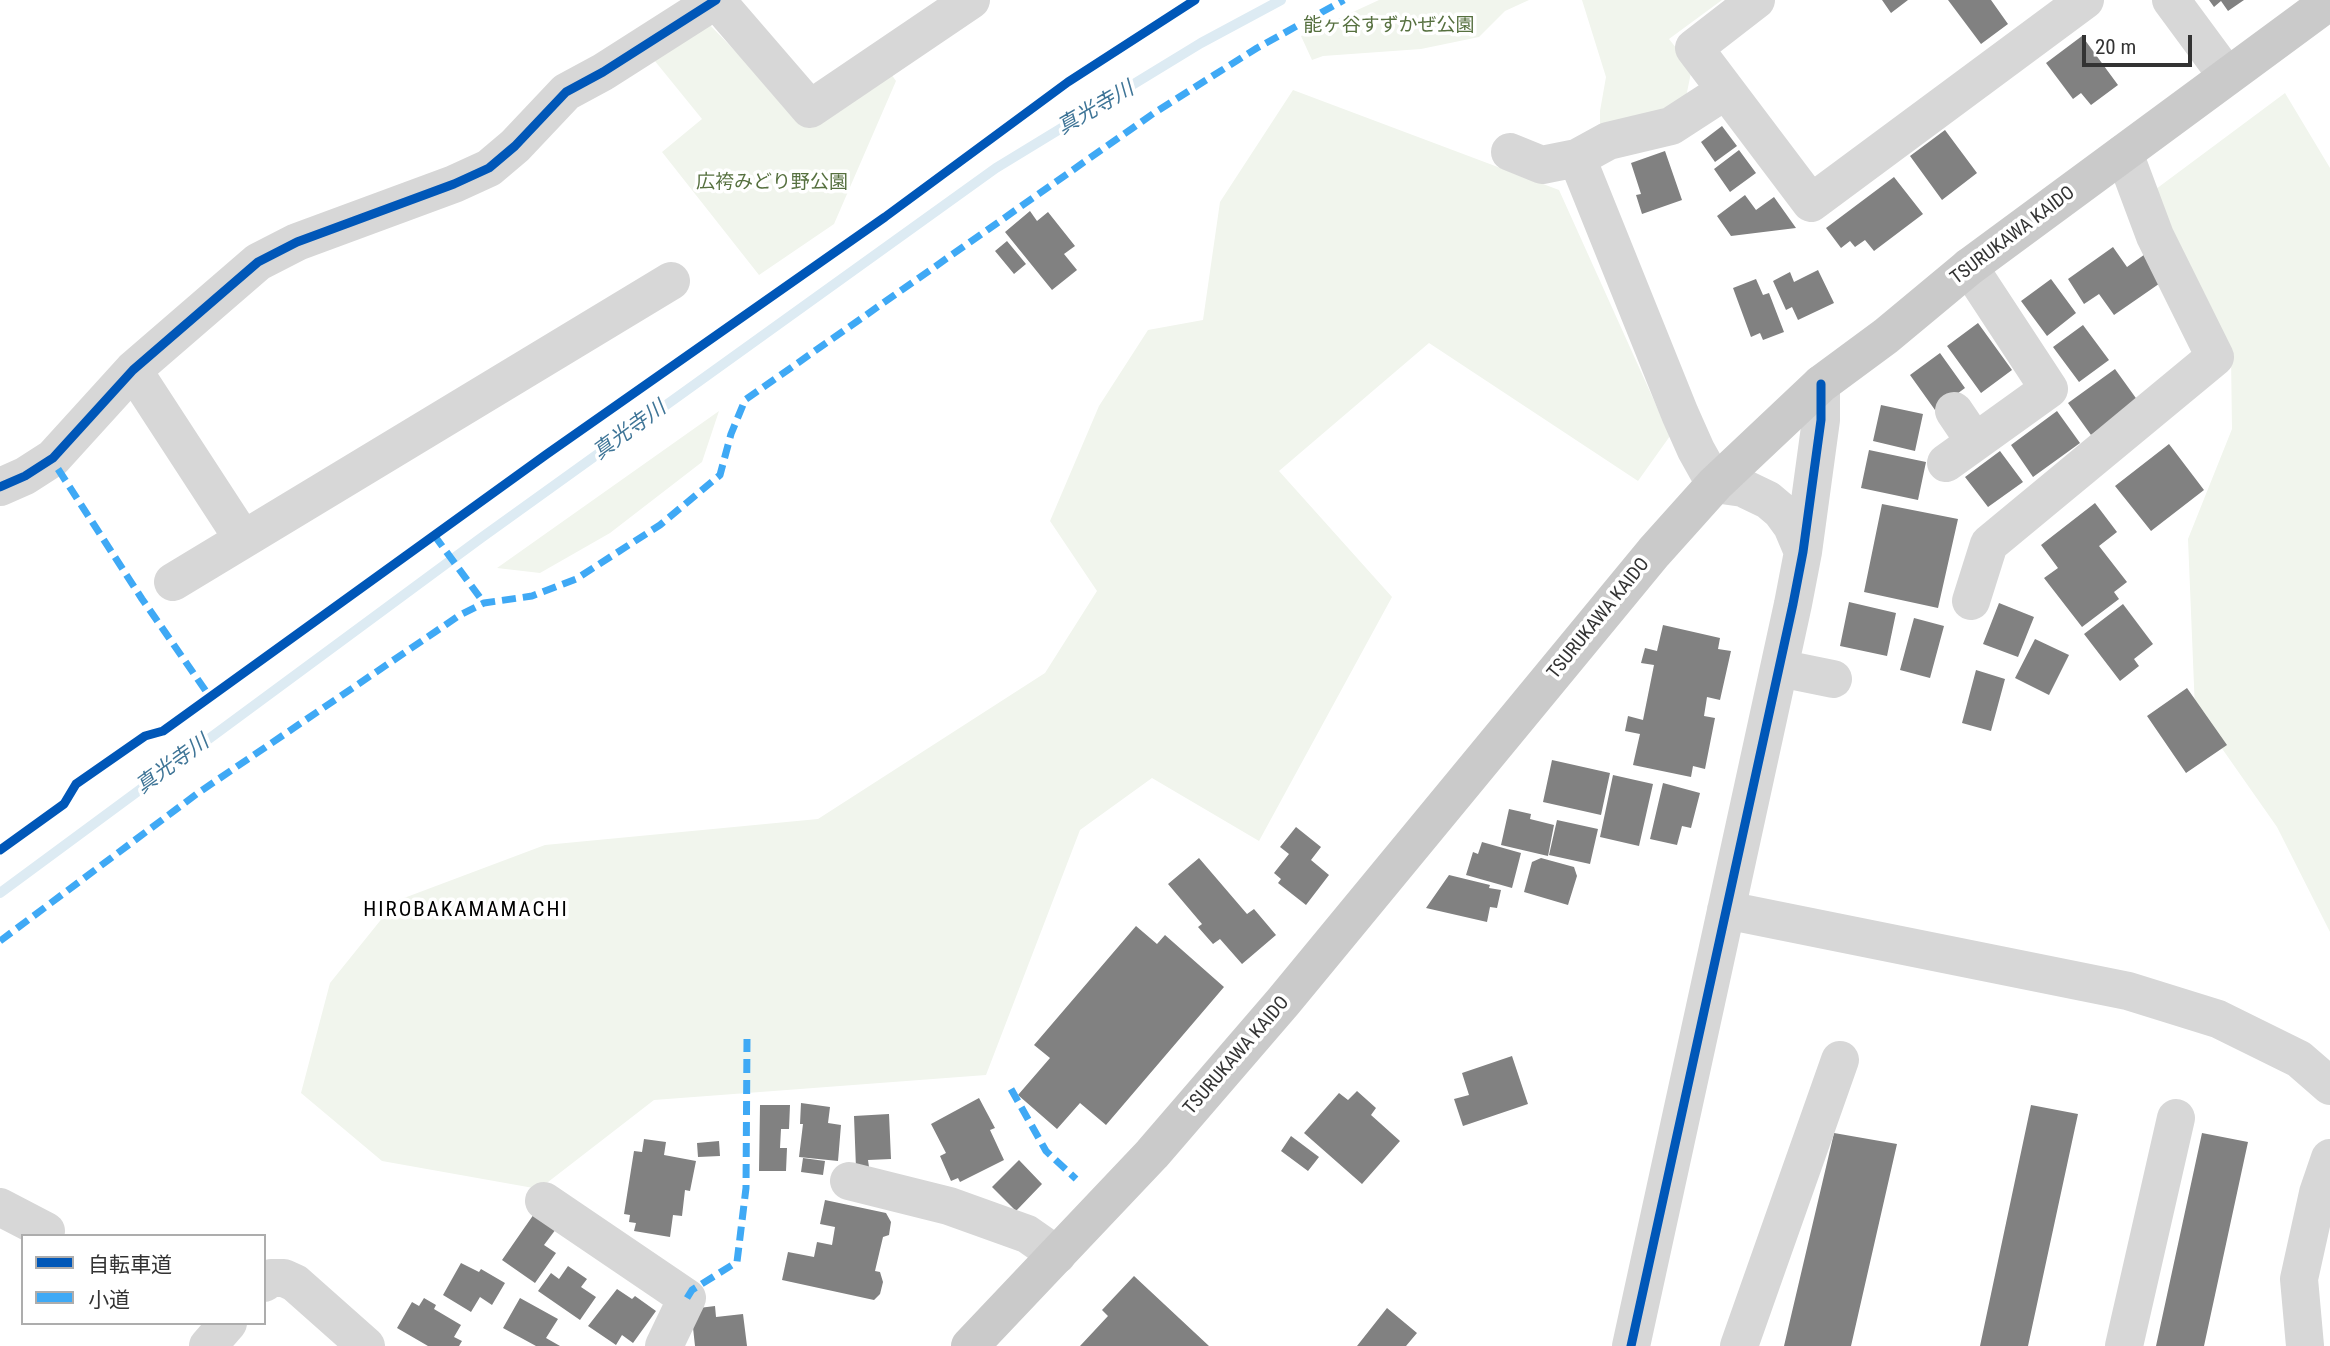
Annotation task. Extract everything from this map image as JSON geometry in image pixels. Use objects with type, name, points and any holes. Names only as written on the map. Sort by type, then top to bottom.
[{"type":"main road","name":"TSURUKAWA KAIDO","points":[[970,1346],[1152,1154],[1283,1002],[1654,552],[1715,484],[1821,384],[1886,336],[1969,267],[2330,1]]},
{"type":"street","points":[[0,486],[25,476],[53,458],[133,370],[258,262],[297,242],[454,184],[489,168],[515,146],[566,92],[603,72],[716,0],[810,108],[971,0]]},
{"type":"street","points":[[1756,0],[1694,48],[1811,202],[2085,0]]},
{"type":"street","points":[[2171,0],[2227,76]]},
{"type":"street","points":[[1510,152],[1542,165],[1577,158],[1608,141],[1671,126],[1725,91]]},
{"type":"street","points":[[1971,601],[1989,544],[2216,357],[2155,236],[2124,153]]},
{"type":"street","points":[[1577,158],[1696,450],[1715,484],[1743,488],[1768,500],[1786,518],[1803,551]]},
{"type":"street","points":[[1954,411],[1961,453],[2049,388],[1969,267]]},
{"type":"street","points":[[173,582],[671,281]]},
{"type":"street","points":[[133,370],[243,539]]},
{"type":"street","points":[[1630,1346],[1803,551],[1821,420],[1821,384]]},
{"type":"street","points":[[1779,668],[1833,679]]},
{"type":"street","points":[[1726,910],[2128,991],[2218,1019],[2299,1059],[2330,1086]]},
{"type":"street","points":[[1739,1346],[1840,1060]]},
{"type":"street","points":[[2124,1346],[2176,1118]]},
{"type":"street","points":[[2305,1346],[2299,1279],[2318,1194],[2330,1158]]},
{"type":"street","points":[[849,1181],[950,1206],[1027,1234],[1057,1255]]},
{"type":"street","points":[[544,1201],[687,1298],[664,1346]]},
{"type":"street","points":[[0,1207],[46,1230]]},
{"type":"street","points":[[266,1282],[271,1278],[284,1278],[295,1283],[366,1346]]},
{"type":"street","points":[[208,1346],[226,1325]]},
{"type":"green space","name":"能ヶ谷すずかぜ公園","points":[[1379,0],[1529,0],[1505,11],[1479,37],[1421,49],[1323,56],[1312,60],[1301,36]]},
{"type":"green space","points":[[1582,0],[1722,0],[1669,39],[1692,68],[1686,97],[1652,116],[1600,128],[1606,77]]},
{"type":"green space","name":"広袴みどり野公園","points":[[706,21],[807,125],[887,68],[896,81],[834,224],[759,275],[662,152],[702,119],[650,55]]},
{"type":"green space","points":[[1293,90],[1559,190],[1670,436],[1638,481],[1429,343],[1279,471],[1392,597],[1259,841],[1152,778],[1080,830],[986,1075],[654,1100],[539,1189],[382,1161],[301,1093],[330,983],[396,901],[545,845],[818,819],[1045,673],[1097,591],[1050,521],[1099,406],[1148,330],[1203,320],[1220,202]]},
{"type":"green space","points":[[2285,93],[2330,168],[2330,932],[2277,827],[2195,710],[2188,539],[2232,429],[2231,356],[2152,192]]},
{"type":"green space","points":[[719,411],[702,462],[610,533],[540,573],[497,568]]},
{"type":"building","points":[[1882,0],[1908,0],[1891,13]]},
{"type":"building","points":[[1948,0],[1991,0],[2008,24],[1981,44]]},
{"type":"building","points":[[2209,0],[2244,0],[2228,11],[2221,1],[2214,7]]},
{"type":"building","points":[[2082,36],[2118,85],[2091,105],[2081,93],[2073,99],[2046,63]]},
{"type":"building","points":[[1722,126],[1737,146],[1715,162],[1701,142]]},
{"type":"building","points":[[1945,130],[1977,173],[1942,200],[1910,156]]},
{"type":"building","points":[[1739,150],[1756,173],[1730,192],[1714,169]]},
{"type":"building","points":[[1665,151],[1682,200],[1642,214],[1636,195],[1641,194],[1631,163]]},
{"type":"building","points":[[1894,177],[1923,214],[1874,251],[1865,240],[1855,247],[1850,241],[1841,248],[1826,228]]},
{"type":"building","points":[[1745,195],[1756,210],[1774,197],[1796,228],[1731,236],[1717,216]]},
{"type":"building","points":[[1030,211],[1037,221],[1048,212],[1075,246],[1064,254],[1077,270],[1052,290],[1005,232]]},
{"type":"building","points":[[1007,241],[1026,264],[1014,274],[995,251]]},
{"type":"building","points":[[2113,247],[2127,267],[2148,252],[2166,279],[2114,315],[2099,294],[2084,304],[2068,279]]},
{"type":"building","points":[[1818,270],[1834,303],[1798,320],[1792,307],[1786,310],[1773,281],[1790,272],[1794,282]]},
{"type":"building","points":[[1756,279],[1763,295],[1769,293],[1784,332],[1763,340],[1760,333],[1751,337],[1733,288]]},
{"type":"building","points":[[2051,279],[2076,313],[2047,336],[2021,301]]},
{"type":"building","points":[[1978,323],[2012,370],[1981,393],[1947,346]]},
{"type":"building","points":[[2083,325],[2109,360],[2079,382],[2053,347]]},
{"type":"building","points":[[1940,353],[1965,388],[1935,410],[1910,375]]},
{"type":"building","points":[[2115,369],[2138,401],[2091,435],[2068,403]]},
{"type":"building","points":[[1881,405],[1923,414],[1915,451],[1873,441]]},
{"type":"building","points":[[2057,411],[2080,443],[2033,477],[2011,445]]},
{"type":"building","points":[[2169,444],[2204,490],[2151,531],[2115,486]]},
{"type":"building","points":[[1869,450],[1926,462],[1918,500],[1861,488]]},
{"type":"building","points":[[2000,451],[2023,482],[1988,507],[1965,477]]},
{"type":"building","points":[[2095,503],[2117,532],[2099,546],[2127,582],[2114,592],[2119,599],[2082,627],[2044,578],[2058,568],[2041,545]]},
{"type":"building","points":[[1882,504],[1958,519],[1938,608],[1864,592]]},
{"type":"building","points":[[1849,602],[1896,613],[1887,656],[1840,646]]},
{"type":"building","points":[[1999,603],[2034,617],[2018,657],[1983,644]]},
{"type":"building","points":[[2123,604],[2153,644],[2134,659],[2139,666],[2120,681],[2084,634]]},
{"type":"building","points":[[1914,618],[1944,626],[1930,678],[1900,670]]},
{"type":"building","points":[[1663,625],[1720,638],[1718,649],[1731,651],[1720,700],[1707,697],[1704,716],[1715,718],[1705,769],[1693,766],[1691,777],[1633,765],[1640,734],[1625,731],[1628,716],[1643,720],[1654,665],[1641,663],[1645,648],[1657,651]]},
{"type":"building","points":[[2035,639],[2069,655],[2049,695],[2015,678]]},
{"type":"building","points":[[1976,670],[2005,679],[1991,731],[1962,723]]},
{"type":"building","points":[[2187,688],[2227,745],[2186,773],[2147,716]]},
{"type":"building","points":[[1552,760],[1610,773],[1601,815],[1543,802]]},
{"type":"building","points":[[1613,775],[1653,784],[1639,846],[1600,837]]},
{"type":"building","points":[[1663,783],[1700,793],[1691,828],[1682,826],[1677,845],[1650,839]]},
{"type":"building","points":[[1509,809],[1531,814],[1530,819],[1554,825],[1548,856],[1501,845]]},
{"type":"building","points":[[1557,820],[1598,829],[1590,864],[1549,855]]},
{"type":"building","points":[[1296,827],[1321,847],[1311,860],[1329,875],[1306,905],[1278,883],[1281,879],[1274,873],[1289,854],[1280,847]]},
{"type":"building","points":[[1482,842],[1521,853],[1512,888],[1466,875],[1473,852],[1478,854]]},
{"type":"building","points":[[1199,858],[1247,914],[1254,909],[1276,935],[1242,964],[1220,939],[1213,944],[1198,927],[1202,924],[1168,884]]},
{"type":"building","points":[[1541,858],[1574,867],[1577,876],[1568,905],[1524,892],[1532,862]]},
{"type":"building","points":[[1449,875],[1501,890],[1497,908],[1490,907],[1487,922],[1426,908]]},
{"type":"building","points":[[1136,926],[1157,944],[1165,935],[1224,987],[1106,1125],[1080,1103],[1057,1129],[1018,1095],[1050,1058],[1034,1045]]},
{"type":"building","points":[[1512,1056],[1528,1104],[1463,1126],[1454,1099],[1469,1095],[1462,1073]]},
{"type":"building","points":[[1357,1091],[1376,1108],[1371,1115],[1400,1141],[1362,1184],[1304,1133],[1339,1093],[1348,1100]]},
{"type":"building","points":[[979,1098],[995,1128],[990,1130],[1004,1160],[960,1182],[958,1178],[951,1181],[940,1156],[946,1153],[931,1124]]},
{"type":"building","points":[[801,1103],[830,1107],[828,1123],[841,1125],[838,1161],[799,1157],[803,1124],[800,1124]]},
{"type":"building","points":[[760,1105],[790,1105],[789,1129],[781,1129],[780,1148],[787,1148],[786,1171],[759,1171]]},
{"type":"building","points":[[2031,1105],[2078,1114],[2028,1346],[1980,1346]]},
{"type":"building","points":[[889,1114],[891,1159],[868,1160],[869,1167],[856,1168],[854,1116]]},
{"type":"building","points":[[1834,1133],[1897,1144],[1851,1346],[1784,1346]]},
{"type":"building","points":[[2202,1133],[2248,1142],[2204,1346],[2156,1346]]},
{"type":"building","points":[[1291,1136],[1319,1157],[1308,1171],[1281,1151]]},
{"type":"building","points":[[644,1139],[666,1142],[664,1155],[696,1161],[690,1191],[685,1190],[682,1216],[673,1215],[670,1237],[634,1231],[636,1223],[629,1222],[630,1215],[624,1214],[634,1151],[642,1152]]},
{"type":"building","points":[[719,1141],[720,1156],[698,1157],[697,1143]]},
{"type":"building","points":[[803,1158],[825,1161],[823,1175],[801,1172]]},
{"type":"building","points":[[1019,1160],[1042,1184],[1016,1211],[992,1187]]},
{"type":"building","points":[[825,1200],[886,1213],[891,1222],[889,1235],[883,1237],[875,1271],[880,1272],[883,1282],[880,1294],[874,1300],[782,1280],[788,1252],[814,1257],[817,1242],[832,1245],[835,1227],[820,1224]]},
{"type":"building","points":[[534,1214],[556,1229],[544,1245],[556,1253],[535,1283],[502,1260]]},
{"type":"building","points":[[461,1263],[479,1272],[481,1269],[505,1283],[492,1305],[480,1297],[471,1312],[443,1295]]},
{"type":"building","points":[[568,1266],[587,1279],[581,1287],[596,1297],[580,1320],[538,1291],[551,1273],[559,1279]]},
{"type":"building","points":[[1134,1276],[1209,1346],[1080,1346],[1108,1316],[1102,1310]]},
{"type":"building","points":[[617,1289],[632,1299],[635,1296],[656,1311],[633,1343],[622,1335],[616,1345],[588,1326]]},
{"type":"building","points":[[424,1298],[436,1305],[434,1309],[461,1325],[454,1337],[462,1341],[459,1346],[428,1346],[397,1328],[412,1302],[419,1306]]},
{"type":"building","points":[[520,1298],[558,1319],[546,1338],[560,1346],[536,1346],[503,1328]]},
{"type":"building","points":[[715,1306],[716,1317],[743,1314],[747,1346],[695,1346],[691,1309]]},
{"type":"building","points":[[1387,1308],[1417,1333],[1406,1346],[1357,1346]]},
{"type":"waterway","name":"真光寺川","points":[[0,893],[481,538],[996,168],[1201,43],[1281,0]]},
{"type":"marked path","points":[[0,941],[198,793],[460,615],[484,603],[532,596],[576,579],[660,525],[720,475],[731,434],[745,400],[1154,113],[1257,48],[1344,0]]},
{"type":"marked path","points":[[58,469],[142,599],[210,697]]},
{"type":"marked path","points":[[434,535],[484,603]]},
{"type":"marked path","points":[[687,1298],[692,1290],[737,1262],[746,1188],[747,1039]]},
{"type":"marked path","points":[[1011,1089],[1046,1151],[1076,1179]]},
{"type":"cycle path","points":[[0,487],[25,476],[53,458],[133,370],[258,262],[297,242],[454,184],[489,168],[515,146],[566,92],[603,72],[716,0]]},
{"type":"cycle path","points":[[0,850],[64,804],[76,784],[145,736],[163,731],[547,454],[885,217],[1068,82],[1195,0]]},
{"type":"cycle path","points":[[1631,1346],[1793,604],[1821,420],[1821,384]]},
{"type":"district","name":"HIROBAKAMAMACHI","points":[[466,911]]}]
